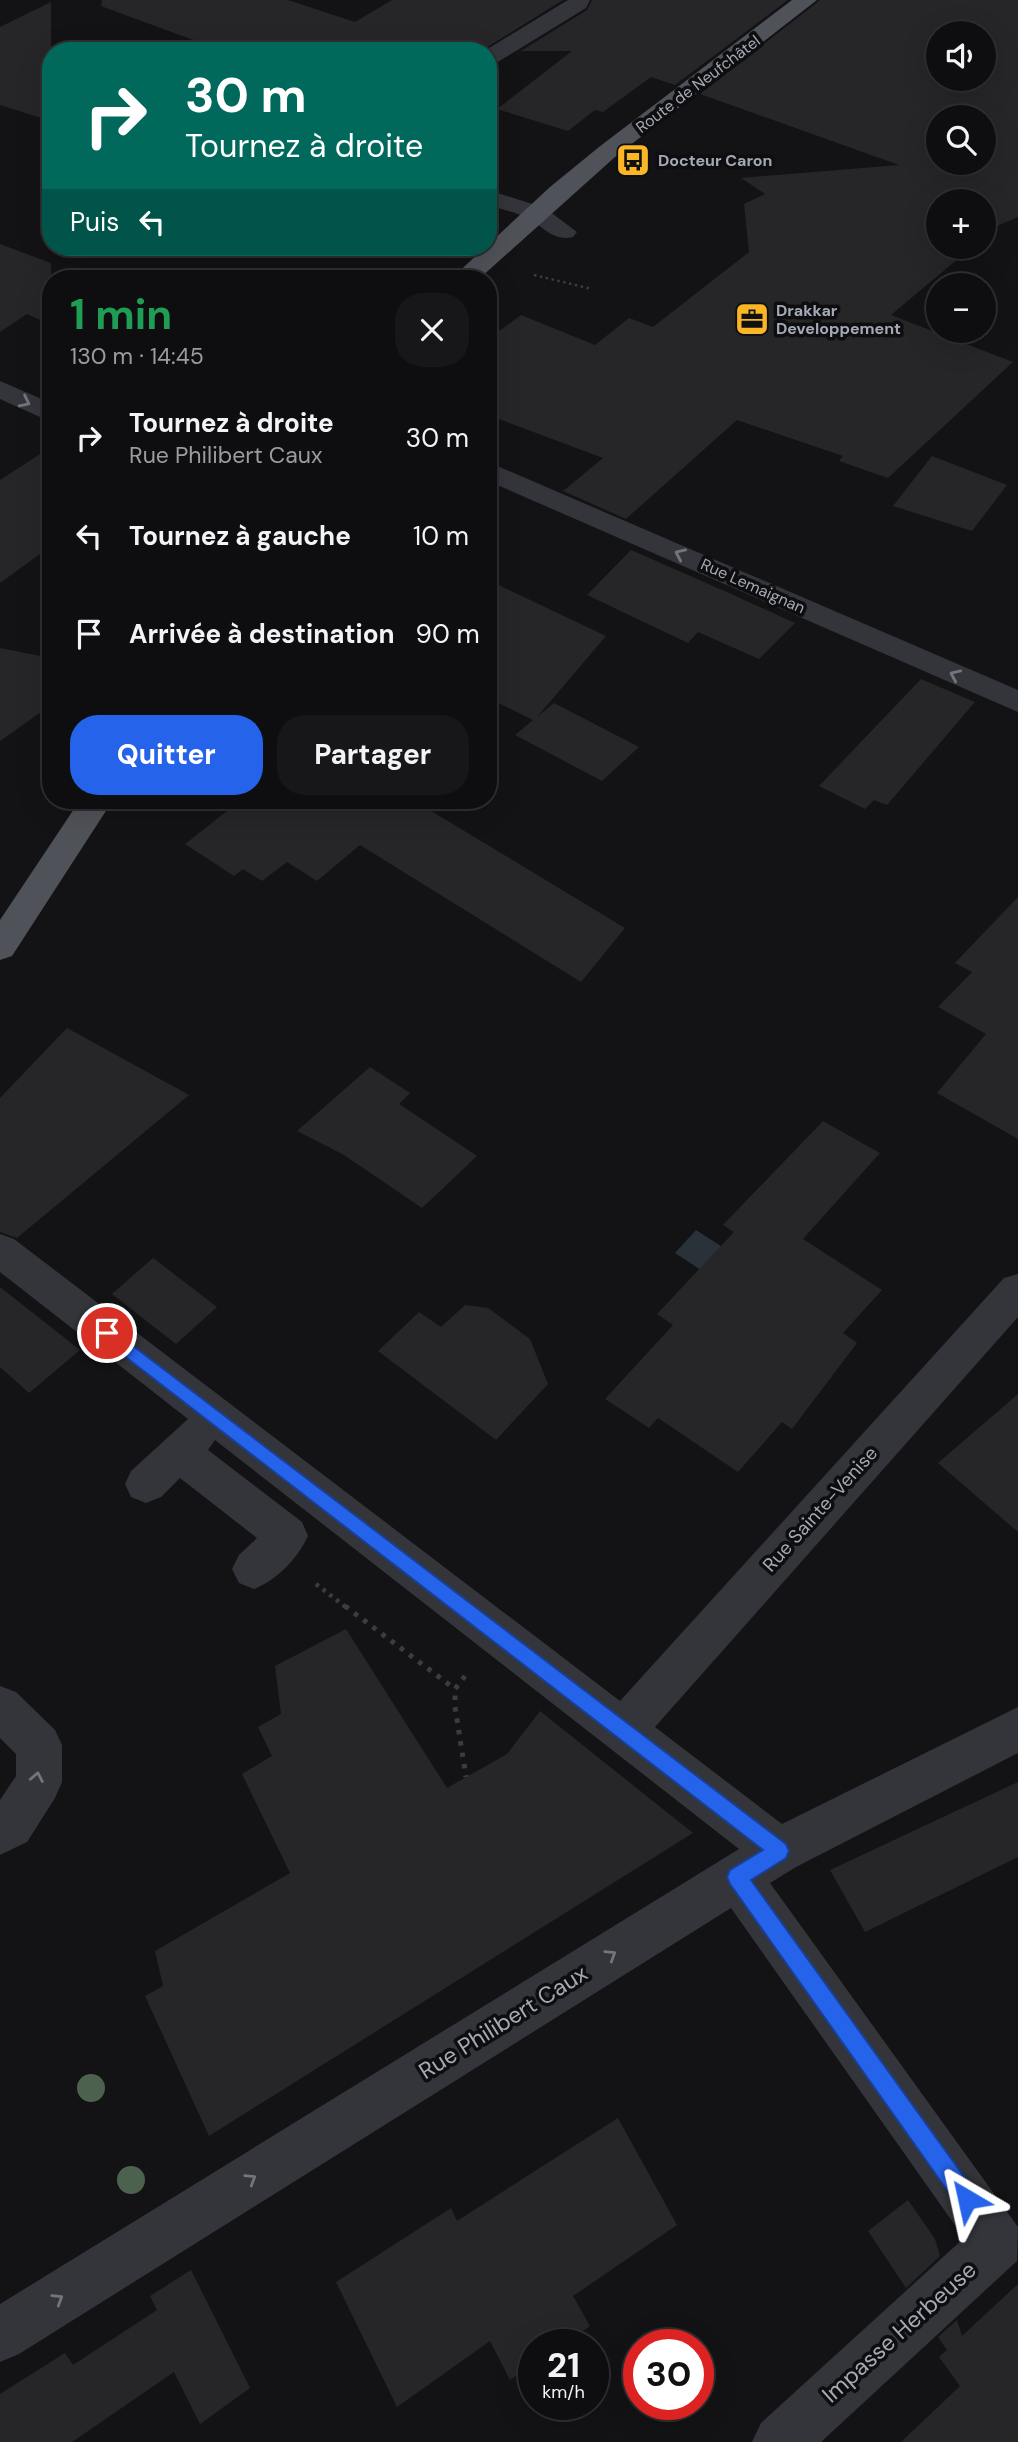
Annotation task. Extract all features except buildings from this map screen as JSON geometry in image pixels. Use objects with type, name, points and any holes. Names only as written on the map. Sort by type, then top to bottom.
[{"type":"main road","name":"Route de Neufchâtel","points":[[497,249],[607,152],[806,0]]},
{"type":"main road","name":"Route de Neufchâtel","points":[[474,270],[489,256]]},
{"type":"main road","points":[[0,947],[91,809]]},
{"type":"street","points":[[497,52],[579,0]]},
{"type":"street","points":[[497,200],[536,213],[564,232]]},
{"type":"street","points":[[0,389],[42,410]]},
{"type":"street","name":"Rue Lemaignan","points":[[497,474],[1018,702]]},
{"type":"street","points":[[0,1250],[779,1851]]},
{"type":"street","name":"Rue Sainte-Venise","points":[[624,1731],[648,1700],[1018,1290]]},
{"type":"street","points":[[146,1485],[214,1416]]},
{"type":"street","points":[[179,1451],[287,1536],[263,1560]]},
{"type":"street","points":[[0,1707],[39,1745],[39,1782],[10,1826],[0,1832]]},
{"type":"street","name":"Rue Philibert Caux","points":[[0,2335],[779,1851],[1018,1729]]},
{"type":"street","name":"Impasse Herbeuse","points":[[737,1877],[998,2242],[780,2442]]},
{"type":"path","points":[[263,1560],[455,1689]]},
{"type":"path","points":[[466,1777],[455,1707],[455,1689],[470,1670]]},
{"type":"shaded area","points":[[696,1230],[752,1266],[730,1289],[675,1253]]},
{"type":"place","name":"Docteur Caron","points":[[633,160]]},
{"type":"place","name":"Drakkar Developpement","points":[[752,319]]},
{"type":"route","points":[[107,1333],[779,1851],[737,1877],[967,2199]]}]
